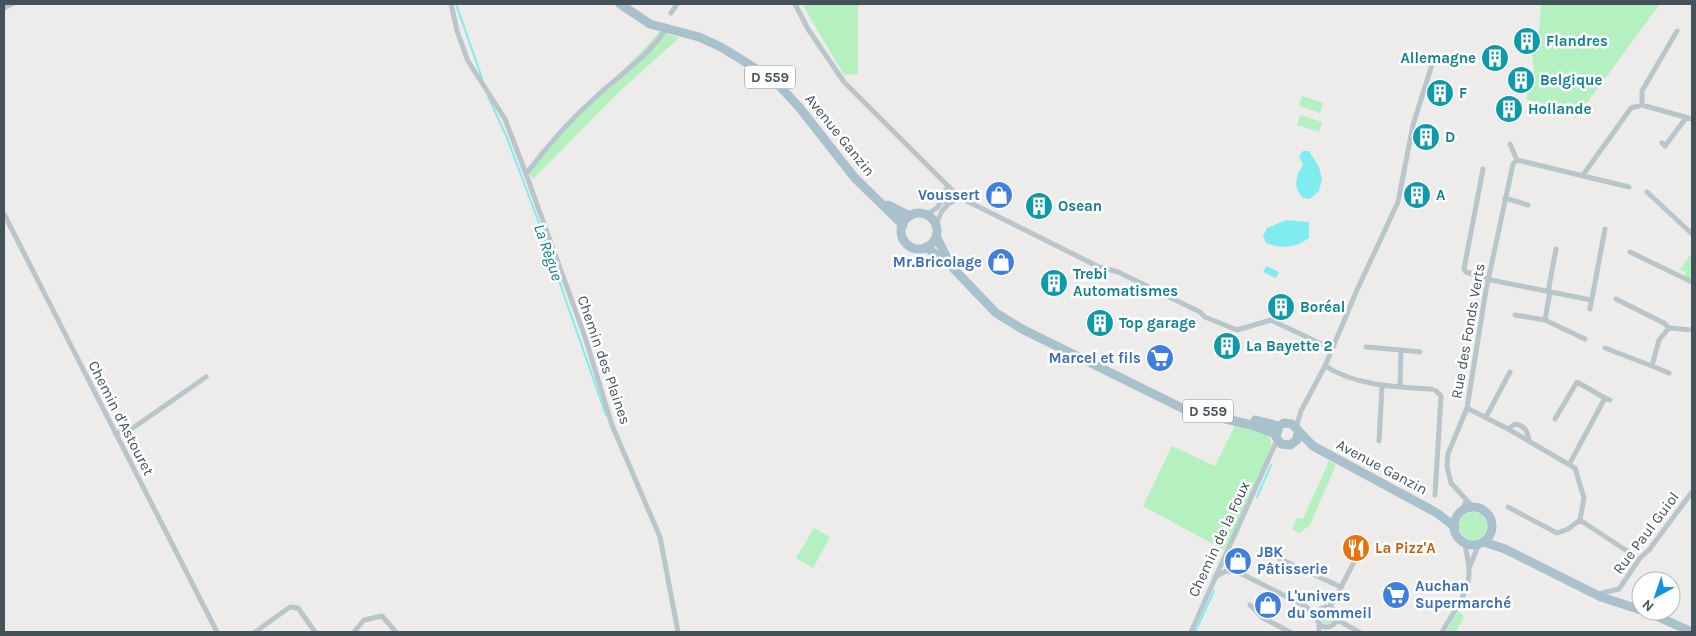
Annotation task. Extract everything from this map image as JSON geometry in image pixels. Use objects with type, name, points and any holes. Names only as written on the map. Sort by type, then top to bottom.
[{"type":"main road","name":"Avenue Ganzin","points":[[620,4],[641,20],[665,29],[699,37],[721,47],[774,80],[799,107],[854,177],[903,225]]},
{"type":"main road","name":"Avenue Ganzin","points":[[881,202],[910,216]]},
{"type":"main road","points":[[926,215],[936,224],[936,236],[926,247],[915,248],[908,244],[902,236],[903,225],[910,216],[926,215]]},
{"type":"main road","name":"D 559","points":[[936,236],[952,266]]},
{"type":"main road","name":"D 559","points":[[926,247],[952,266],[984,302],[1009,322],[1140,387],[1190,406],[1277,433]]},
{"type":"main road","name":"Avenue Ganzin","points":[[1295,428],[1313,446],[1437,513],[1455,527]]},
{"type":"main road","points":[[1295,428],[1294,443],[1285,445],[1277,433],[1295,428]]},
{"type":"main road","name":"Avenue Ganzin","points":[[1294,443],[1313,446]]},
{"type":"main road","points":[[1505,549],[1495,539],[1488,515],[1474,508],[1461,512],[1455,527],[1459,539],[1464,543],[1481,543],[1505,549],[1597,593],[1621,597],[1631,601]]},
{"type":"main road","name":"Avenue Ganzin","points":[[1437,513],[1461,512]]},
{"type":"main road","points":[[1481,543],[1492,531]]},
{"type":"main road","points":[[1621,597],[1631,603]]},
{"type":"main road","points":[[1668,621],[1692,632]]},
{"type":"main road","points":[[1680,621],[1692,626]]},
{"type":"street","points":[[4,8],[12,4]]},
{"type":"street","name":"Chemin des Plaines","points":[[451,4],[457,31],[468,61],[505,119],[585,337],[612,425],[660,537],[678,632]]},
{"type":"street","points":[[671,13],[677,4]]},
{"type":"street","points":[[795,4],[808,29],[844,82],[954,192],[967,201],[1099,267],[1118,272],[1200,312],[1205,317],[1237,330],[1271,320],[1332,349]]},
{"type":"street","points":[[526,174],[583,110],[638,59],[665,29]]},
{"type":"street","points":[[1642,105],[1642,91],[1677,31]]},
{"type":"street","points":[[1295,428],[1301,411],[1325,366],[1398,202],[1413,125],[1434,58],[1451,64]]},
{"type":"street","points":[[1583,175],[1631,108],[1642,105],[1692,119]]},
{"type":"street","points":[[1662,143],[1665,146],[1686,118]]},
{"type":"street","points":[[1510,144],[1515,151],[1517,160],[1629,187]]},
{"type":"street","name":"Rue des Fonds Verts","points":[[1447,467],[1448,454],[1467,408],[1505,198],[1513,164],[1517,160]]},
{"type":"street","points":[[1483,169],[1464,269],[1489,280],[1591,300]]},
{"type":"street","points":[[926,215],[937,208],[943,199],[945,191],[942,178]]},
{"type":"street","points":[[945,191],[954,192]]},
{"type":"street","points":[[954,192],[955,200]]},
{"type":"street","points":[[1646,192],[1692,234]]},
{"type":"street","points":[[1505,198],[1528,205]]},
{"type":"street","points":[[943,199],[949,204]]},
{"type":"street","points":[[936,224],[942,212],[949,204],[955,200],[967,201]]},
{"type":"street","name":"Chemin d'Astouret","points":[[4,214],[217,632]]},
{"type":"street","points":[[1590,309],[1605,228]]},
{"type":"street","points":[[1545,320],[1556,249]]},
{"type":"street","points":[[1630,252],[1692,282]]},
{"type":"street","points":[[1616,299],[1664,323],[1669,328],[1692,330]]},
{"type":"street","points":[[1515,315],[1545,320],[1585,340]]},
{"type":"street","points":[[1652,366],[1659,340],[1669,328]]},
{"type":"street","points":[[1366,347],[1420,352]]},
{"type":"street","points":[[1605,348],[1669,373]]},
{"type":"street","points":[[1400,387],[1401,350]]},
{"type":"street","points":[[1325,366],[1337,373],[1382,387],[1434,390],[1441,396],[1435,495]]},
{"type":"street","points":[[1486,417],[1510,372]]},
{"type":"street","points":[[115,433],[130,430],[206,377]]},
{"type":"street","points":[[1555,419],[1577,382],[1607,399],[1570,463]]},
{"type":"street","points":[[1379,441],[1382,387]]},
{"type":"street","points":[[1467,408],[1529,440],[1570,463],[1575,468],[1584,498],[1580,520],[1568,529],[1557,533],[1508,507]]},
{"type":"street","points":[[1295,428],[1301,411]]},
{"type":"street","points":[[1508,429],[1515,424],[1522,425],[1528,432],[1529,440]]},
{"type":"street","name":"Chemin de la Foux","points":[[1191,632],[1271,456],[1277,433]]},
{"type":"street","name":"Chemin de la Foux","points":[[1271,456],[1285,445]]},
{"type":"street","points":[[1437,466],[1447,467],[1453,488],[1474,508]]},
{"type":"street","name":"Rue Paul Guiol","points":[[1621,597],[1640,558],[1650,550],[1692,492]]},
{"type":"street","points":[[1461,512],[1466,500]]},
{"type":"street","points":[[1580,520],[1633,555]]},
{"type":"street","points":[[1464,543],[1469,568]]},
{"type":"street","points":[[1442,632],[1465,591],[1469,568],[1481,543]]},
{"type":"street","points":[[1227,553],[1232,566],[1238,572],[1305,606],[1317,617],[1320,624],[1320,632]]},
{"type":"street","points":[[1335,621],[1336,599],[1357,556]]},
{"type":"street","points":[[1278,558],[1341,587]]},
{"type":"street","points":[[1223,560],[1228,571]]},
{"type":"street","points":[[1215,577],[1228,571],[1238,572]]},
{"type":"street","points":[[1317,617],[1336,599]]},
{"type":"street","points":[[1250,605],[1263,618],[1290,632]]},
{"type":"street","points":[[1305,606],[1334,611]]},
{"type":"street","points":[[255,632],[290,608],[298,608],[315,632]]},
{"type":"street","points":[[354,632],[364,620],[382,616],[386,618],[396,632]]},
{"type":"street","points":[[1320,632],[1335,621]]},
{"type":"street","points":[[1335,621],[1359,632]]},
{"type":"street","points":[[1320,624],[1327,627]]},
{"type":"green space","points":[[802,4],[858,4],[858,74],[844,75]]},
{"type":"green space","points":[[1541,4],[1660,4],[1576,118],[1526,99],[1534,70],[1532,53],[1539,33]]},
{"type":"green space","points":[[660,31],[679,38],[620,91],[533,179],[527,169],[542,151]]},
{"type":"green space","points":[[1302,96],[1323,103],[1320,113],[1299,106]]},
{"type":"green space","points":[[1300,115],[1322,122],[1319,132],[1297,125]]},
{"type":"green space","points":[[1692,252],[1692,280],[1685,276],[1686,272],[1680,270]]},
{"type":"green space","points":[[1236,424],[1266,432],[1271,441],[1271,447],[1233,536],[1224,550],[1143,506],[1172,446],[1215,466]]},
{"type":"green space","points":[[1329,461],[1336,465],[1310,525],[1299,533],[1292,529],[1297,517],[1303,519]]},
{"type":"green space","points":[[1473,512],[1483,516],[1487,526],[1483,536],[1473,540],[1463,536],[1459,526],[1463,516]]},
{"type":"green space","points":[[814,528],[830,537],[813,568],[796,558]]},
{"type":"green space","points":[[1327,610],[1332,612],[1334,617],[1332,622],[1327,624],[1322,622],[1320,617],[1322,612]]},
{"type":"green space","points":[[1458,612],[1464,616],[1456,632],[1445,632]]},
{"type":"water","points":[[1303,151],[1309,151],[1319,167],[1322,179],[1319,191],[1310,199],[1303,198],[1296,186],[1298,173],[1303,165],[1299,156]]},
{"type":"water","points":[[1286,220],[1309,222],[1309,238],[1294,246],[1277,246],[1266,243],[1263,236],[1267,228]]},
{"type":"water","points":[[1266,266],[1279,272],[1276,278],[1263,272]]},
{"type":"waterway","name":"La Règue","points":[[456,4],[482,78]]},
{"type":"waterway","name":"La Règue","points":[[488,96],[507,138],[536,215],[606,415]]},
{"type":"waterway","points":[[1257,497],[1271,465]]},
{"type":"waterway","points":[[1195,632],[1214,591]]},
{"type":"place","name":"Flandres","points":[[1527,41]]},
{"type":"place","name":"Allemagne","points":[[1495,58]]},
{"type":"place","name":"Belgique","points":[[1521,80]]},
{"type":"place","name":"F","points":[[1440,93]]},
{"type":"place","name":"Hollande","points":[[1509,109]]},
{"type":"place","name":"D","points":[[1426,137]]},
{"type":"place","name":"Voussert","points":[[999,195]]},
{"type":"place","name":"A","points":[[1417,195]]},
{"type":"place","name":"Osean","points":[[1039,206]]},
{"type":"place","name":"Mr.Bricolage","points":[[1001,262]]},
{"type":"place","name":"Trebi Automatismes","points":[[1054,283]]},
{"type":"place","name":"Boréal","points":[[1281,307]]},
{"type":"place","name":"Top garage","points":[[1100,323]]},
{"type":"place","name":"La Bayette 2","points":[[1227,346]]},
{"type":"place","name":"Marcel et fils","points":[[1160,358]]},
{"type":"place","name":"La Pizz'A","points":[[1356,548]]},
{"type":"place","name":"JBK Pâtisserie","points":[[1238,561]]},
{"type":"place","name":"Auchan Supermarché","points":[[1396,595]]},
{"type":"place","name":"L'univers du sommeil","points":[[1268,605]]}]
